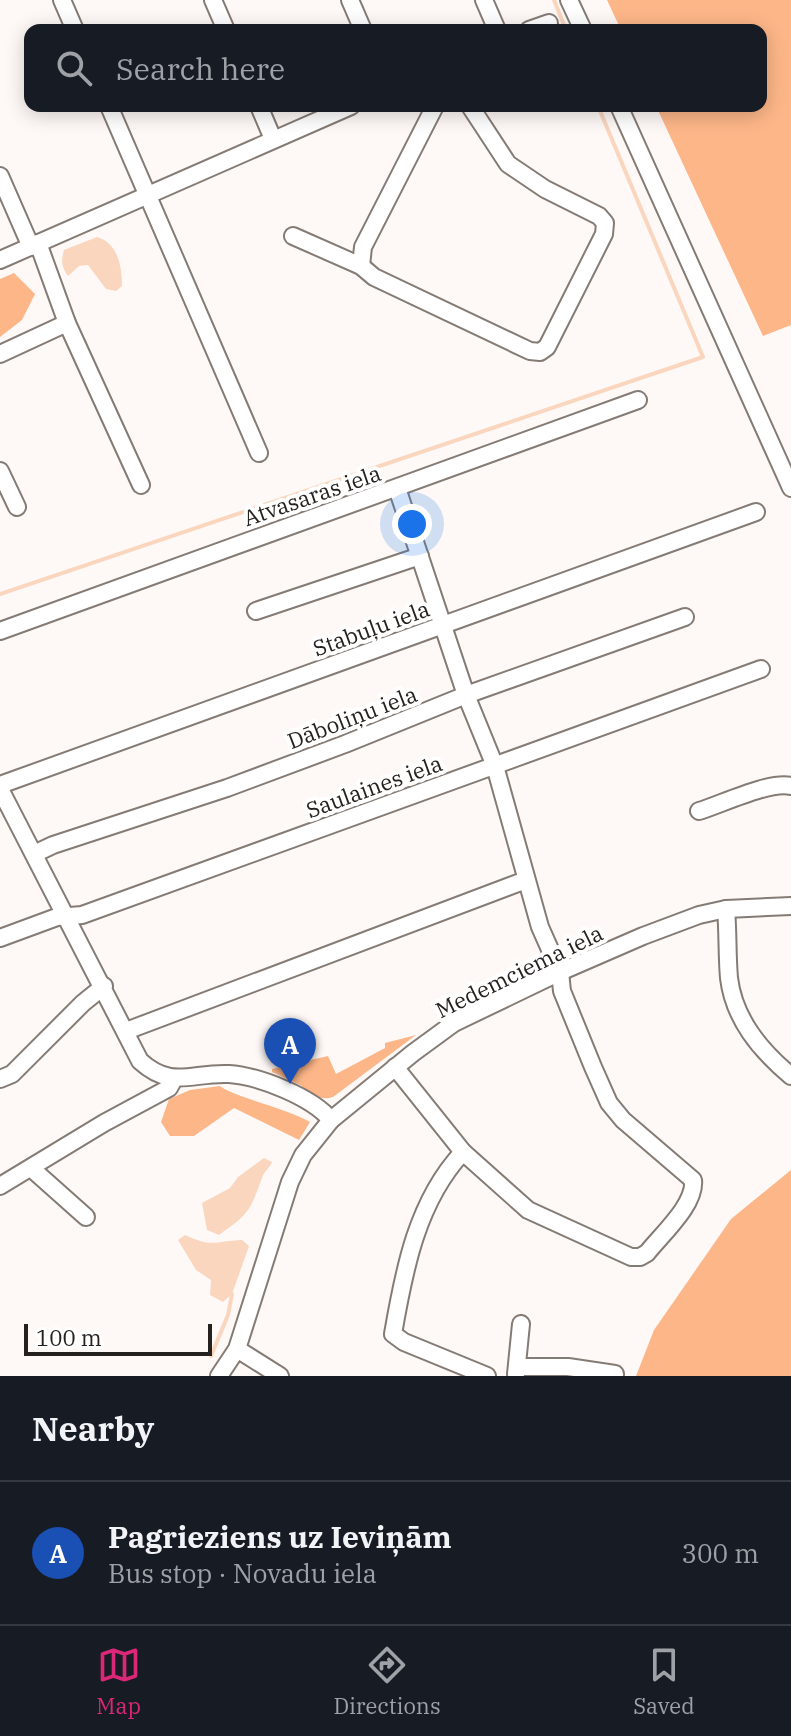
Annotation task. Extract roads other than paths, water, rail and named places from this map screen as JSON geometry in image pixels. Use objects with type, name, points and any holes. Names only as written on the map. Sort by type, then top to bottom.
[{"type":"street","points":[[62,0],[72,24]]},
{"type":"street","points":[[213,0],[223,24]]},
{"type":"street","points":[[350,0],[360,24]]},
{"type":"street","points":[[484,0],[494,24]]},
{"type":"street","points":[[569,0],[580,24]]},
{"type":"street","points":[[112,112],[259,453]]},
{"type":"street","points":[[262,112],[273,139]]},
{"type":"street","points":[[0,260],[337,112]]},
{"type":"street","points":[[361,266],[363,247],[432,112]]},
{"type":"street","points":[[293,236],[361,266],[374,277],[530,351],[540,352],[547,347],[604,234],[605,223],[599,216],[545,189],[508,164],[474,112]]},
{"type":"street","points":[[622,112],[791,488]]},
{"type":"street","points":[[0,176],[141,485]]},
{"type":"street","points":[[0,354],[67,323]]},
{"type":"street","name":"Atvasaras iela","points":[[0,631],[638,400]]},
{"type":"street","points":[[0,471],[17,507]]},
{"type":"street","points":[[395,1067],[463,1152],[528,1210],[631,1257],[647,1253],[694,1190],[693,1180],[623,1120],[609,1103],[562,991],[560,972],[540,927],[495,766],[466,695],[397,488]]},
{"type":"street","name":"Stabuļu iela","points":[[0,790],[756,512]]},
{"type":"street","points":[[256,611],[420,556]]},
{"type":"street","name":"Dāboliņu iela","points":[[34,854],[286,766],[466,695],[685,617]]},
{"type":"street","name":"Saulaines iela","points":[[0,938],[57,917],[96,909],[761,669]]},
{"type":"street","points":[[699,811],[784,784],[791,786]]},
{"type":"street","points":[[0,790],[104,986],[140,1061],[154,1073],[174,1079],[227,1074],[263,1081],[305,1100],[331,1120]]},
{"type":"street","points":[[126,1031],[526,880]]},
{"type":"street","name":"Medemciema iela","points":[[219,1376],[237,1349],[290,1182],[303,1155],[331,1120],[395,1067],[454,1023],[643,936],[699,915],[726,909],[791,906]]},
{"type":"street","points":[[726,909],[729,980],[735,1004],[745,1026],[761,1048],[791,1076]]},
{"type":"street","points":[[0,1079],[12,1074],[95,991],[104,986]]},
{"type":"street","points":[[0,1186],[169,1088],[174,1079]]},
{"type":"street","points":[[463,1152],[454,1161],[421,1214],[400,1290],[393,1334],[404,1342],[487,1376]]},
{"type":"street","points":[[31,1168],[86,1217]]},
{"type":"street","points":[[521,1324],[517,1371],[568,1367],[615,1374]]},
{"type":"street","points":[[237,1349],[280,1376]]},
{"type":"waterway","points":[[554,0],[564,24]]},
{"type":"waterway","points":[[0,594],[703,357],[601,112]]},
{"type":"waterway","points":[[211,1356],[228,1315],[232,1294]]},
{"type":"place","name":"Pagrieziens uz Ieviņām","points":[[290,1084]]}]
